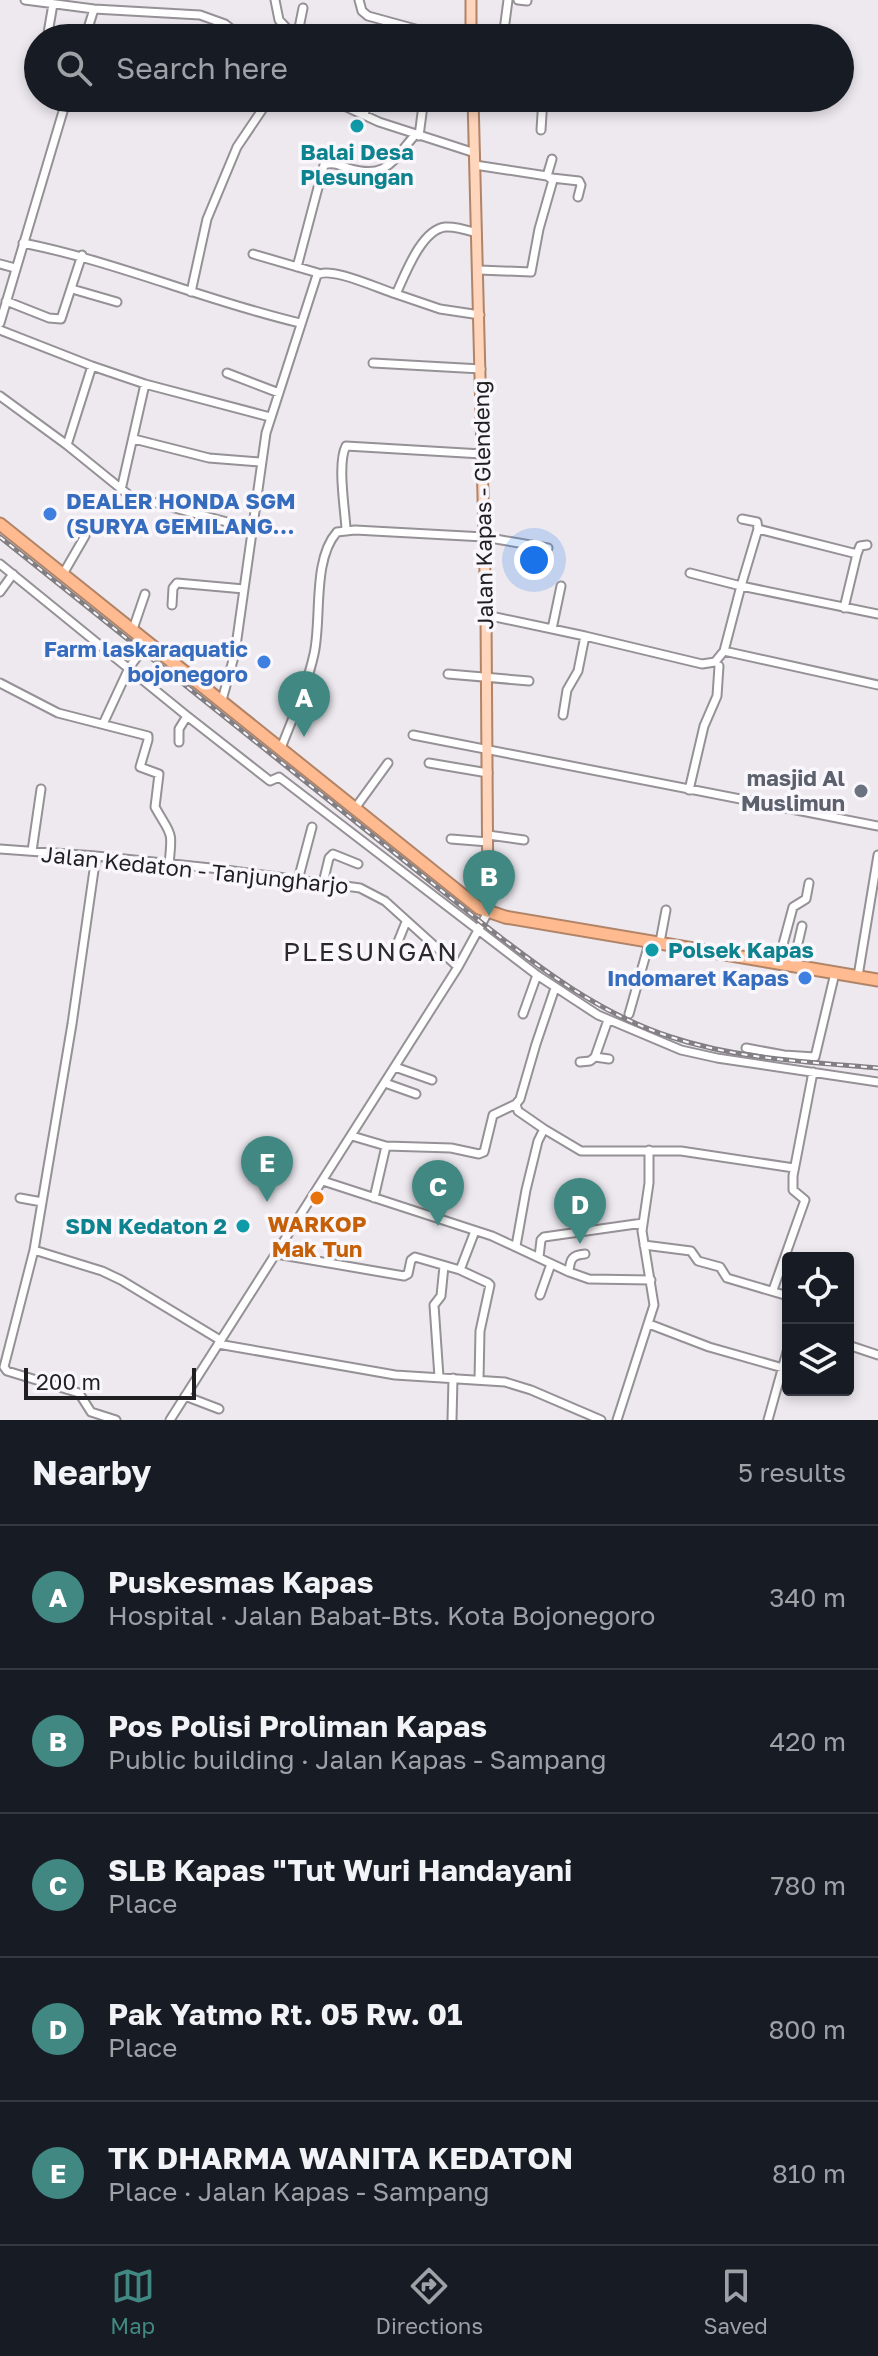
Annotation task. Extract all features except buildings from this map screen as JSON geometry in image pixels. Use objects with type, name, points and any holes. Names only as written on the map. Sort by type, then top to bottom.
[{"type":"highway","points":[[0,524],[472,903],[488,912],[878,980]]},
{"type":"main road","points":[[471,0],[471,24]]},
{"type":"main road","name":"Jalan Kapas - Glendeng","points":[[474,112],[486,615],[488,912]]},
{"type":"street","points":[[25,0],[94,9],[200,15],[225,24]]},
{"type":"street","points":[[130,10],[132,0]]},
{"type":"street","points":[[275,0],[283,24]]},
{"type":"street","points":[[359,0],[362,11],[368,16],[394,24]]},
{"type":"street","points":[[505,24],[508,0]]},
{"type":"street","points":[[518,0],[527,1]]},
{"type":"street","points":[[50,24],[53,4]]},
{"type":"street","points":[[299,24],[303,8]]},
{"type":"street","points":[[89,24],[94,9]]},
{"type":"street","points":[[0,323],[63,112]]},
{"type":"street","points":[[191,292],[205,224],[230,162],[260,112]]},
{"type":"street","points":[[357,112],[475,153]]},
{"type":"street","points":[[297,267],[324,165],[331,163],[377,173],[417,135],[421,112]]},
{"type":"street","points":[[541,130],[542,112]]},
{"type":"street","points":[[479,270],[532,271],[539,229],[552,183],[549,177],[552,159]]},
{"type":"street","points":[[475,165],[579,181],[578,197]]},
{"type":"street","points":[[396,294],[417,251],[434,230],[453,227],[477,233]]},
{"type":"street","points":[[23,243],[82,255],[251,311],[300,323]]},
{"type":"street","points":[[253,254],[318,273],[335,273],[440,309],[480,315]]},
{"type":"street","points":[[6,301],[59,320],[63,317],[82,255]]},
{"type":"street","points":[[0,264],[15,268]]},
{"type":"street","points":[[222,700],[235,653],[260,462],[270,417],[318,273]]},
{"type":"street","points":[[72,289],[117,302]]},
{"type":"street","points":[[0,330],[145,384],[270,417]]},
{"type":"street","points":[[373,363],[481,369]]},
{"type":"street","points":[[67,445],[92,366]]},
{"type":"street","points":[[227,373],[279,393]]},
{"type":"street","points":[[121,490],[145,384]]},
{"type":"street","points":[[0,396],[134,498],[253,529]]},
{"type":"street","points":[[134,439],[209,458],[260,462]]},
{"type":"street","points":[[346,529],[343,467],[343,449],[346,446],[482,454]]},
{"type":"street","points":[[689,790],[704,726],[717,696],[719,666],[758,529],[757,522],[742,519]]},
{"type":"street","points":[[281,748],[314,655],[320,583],[327,549],[335,534],[346,529],[484,537],[548,548]]},
{"type":"street","points":[[758,529],[857,554]]},
{"type":"street","points":[[63,574],[85,536]]},
{"type":"street","points":[[844,608],[857,554],[860,546],[867,545]]},
{"type":"street","points":[[0,564],[270,781],[279,777],[537,975],[608,1020],[681,1050],[878,1082]]},
{"type":"street","points":[[690,573],[878,614]]},
{"type":"street","points":[[0,592],[13,574]]},
{"type":"street","points":[[172,605],[173,588],[177,583],[244,589]]},
{"type":"street","points":[[552,629],[561,586]]},
{"type":"street","points":[[133,629],[145,594]]},
{"type":"street","points":[[486,615],[719,666]]},
{"type":"street","points":[[563,715],[567,688],[578,671],[585,636]]},
{"type":"street","points":[[103,724],[129,668],[148,642]]},
{"type":"street","points":[[709,665],[723,653]]},
{"type":"street","points":[[723,653],[878,685]]},
{"type":"street","points":[[448,674],[529,681]]},
{"type":"street","points":[[1,687],[58,713],[148,737],[140,766],[159,774],[155,807],[172,837],[169,864]]},
{"type":"street","points":[[179,742],[179,729],[187,716]]},
{"type":"street","points":[[413,735],[878,826]]},
{"type":"street","points":[[356,807],[388,763]]},
{"type":"street","points":[[429,763],[488,773]]},
{"type":"street","points":[[32,851],[41,789]]},
{"type":"street","points":[[298,880],[312,827]]},
{"type":"street","points":[[451,839],[524,840]]},
{"type":"street","name":"Jalan Kedaton - Tanjungharjo","points":[[0,849],[96,856],[360,888],[375,895],[458,967]]},
{"type":"street","points":[[323,883],[329,858],[333,854],[358,864]]},
{"type":"street","points":[[858,976],[878,855]]},
{"type":"street","points":[[96,856],[72,1024],[34,1250],[4,1367],[7,1371],[79,1393],[91,1412],[116,1420]]},
{"type":"street","points":[[778,963],[793,907],[806,899],[809,883]]},
{"type":"street","points":[[629,1014],[666,910]]},
{"type":"street","points":[[170,1420],[458,967],[488,912]]},
{"type":"street","points":[[393,954],[406,922]]},
{"type":"street","points":[[793,965],[802,926]]},
{"type":"street","points":[[746,1048],[815,1057],[835,973]]},
{"type":"street","points":[[523,1014],[537,975]]},
{"type":"street","points":[[352,1136],[386,1146],[451,1148],[481,1154],[486,1147],[493,1115],[520,1099],[555,988]]},
{"type":"street","points":[[580,1062],[595,1057],[608,1020]]},
{"type":"street","points":[[595,1057],[609,1059]]},
{"type":"street","points":[[395,1067],[432,1080]]},
{"type":"street","points":[[773,1290],[805,1200],[793,1188],[794,1172],[813,1072]]},
{"type":"street","points":[[385,1083],[416,1094]]},
{"type":"street","points":[[516,1104],[518,1111],[581,1151],[704,1153],[794,1172]]},
{"type":"street","points":[[516,1246],[526,1190],[544,1129]]},
{"type":"street","points":[[374,1198],[386,1146]]},
{"type":"street","points":[[617,1420],[655,1298],[644,1245],[643,1223],[649,1183],[649,1150]]},
{"type":"street","points":[[323,1181],[516,1246],[589,1279],[651,1280]]},
{"type":"street","points":[[20,1198],[42,1202]]},
{"type":"street","points":[[539,1257],[544,1237],[643,1223]]},
{"type":"street","points":[[460,1270],[475,1231]]},
{"type":"street","points":[[644,1245],[691,1251],[698,1261],[720,1267],[727,1278],[782,1294]]},
{"type":"street","points":[[34,1250],[121,1280],[219,1342],[395,1375],[505,1382],[601,1420]]},
{"type":"street","points":[[276,1254],[404,1276],[407,1276],[411,1260],[415,1257],[460,1270],[488,1283],[480,1331],[479,1380]]},
{"type":"street","points":[[569,1272],[571,1258],[585,1254]]},
{"type":"street","points":[[540,1295],[551,1264]]},
{"type":"street","points":[[439,1377],[434,1305],[441,1296],[444,1266]]},
{"type":"street","points":[[649,1324],[709,1347],[782,1368]]},
{"type":"street","points":[[854,1347],[878,1355]]},
{"type":"street","points":[[768,1420],[782,1371]]},
{"type":"street","points":[[452,1420],[453,1378]]},
{"type":"street","points":[[185,1396],[219,1409]]},
{"type":"railway","points":[[0,537],[482,923],[572,989],[620,1016],[696,1044],[773,1058],[878,1068]]},
{"type":"place","name":"Balai Desa Plesungan","points":[[357,126]]},
{"type":"place","name":"DEALER HONDA SGM (SURYA GEMILANG…","points":[[50,514]]},
{"type":"place","name":"Farm laskaraquatic bojonegoro","points":[[264,662]]},
{"type":"place","name":"Puskesmas Kapas","points":[[304,737]]},
{"type":"place","name":"masjid Al Muslimun","points":[[861,791]]},
{"type":"place","name":"Pos Polisi Proliman Kapas","points":[[489,916]]},
{"type":"place","name":"Polsek Kapas","points":[[652,950]]},
{"type":"place","name":"Indomaret Kapas","points":[[805,978]]},
{"type":"place","name":"WARKOP Mak Tun","points":[[317,1198]]},
{"type":"place","name":"TK DHARMA WANITA KEDATON","points":[[267,1202]]},
{"type":"place","name":"SDN Kedaton 2","points":[[243,1226]]},
{"type":"place","name":"SLB Kapas \"Tut Wuri Handayani","points":[[438,1226]]},
{"type":"place","name":"Pak Yatmo Rt. 05 Rw. 01","points":[[580,1244]]},
{"type":"district","name":"PLESUNGAN","points":[[371,952]]}]
